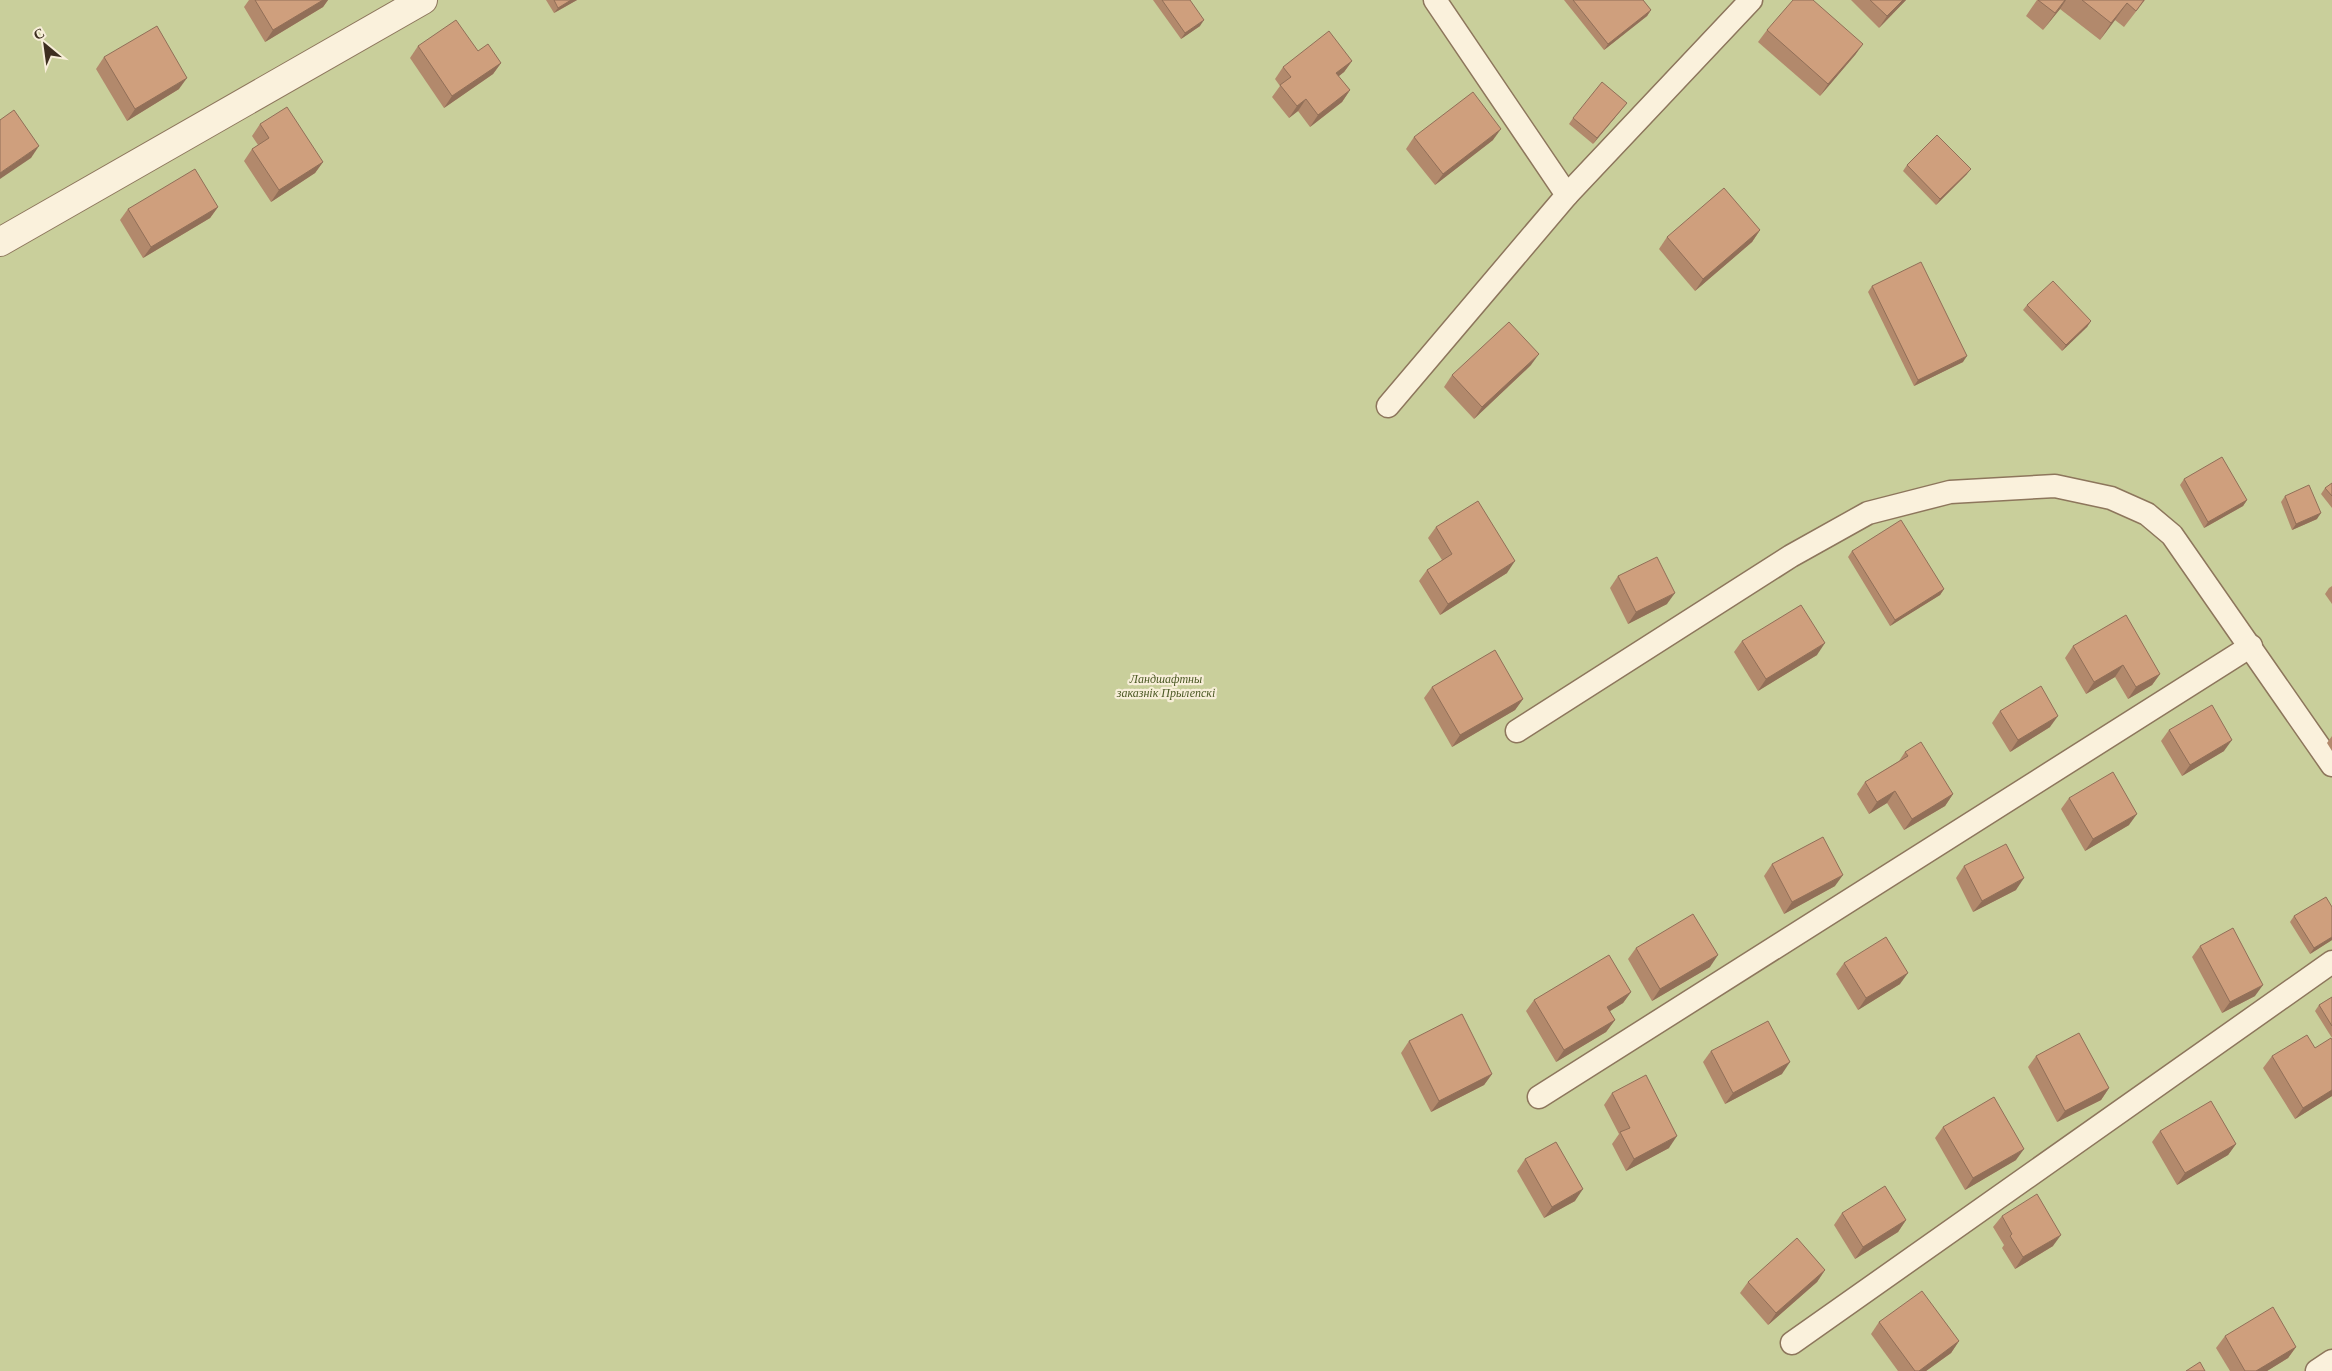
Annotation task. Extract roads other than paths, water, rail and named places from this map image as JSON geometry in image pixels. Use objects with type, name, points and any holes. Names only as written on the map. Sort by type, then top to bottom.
[{"type":"street","points":[[0,242],[423,0]]},
{"type":"lane","points":[[1435,0],[1567,195]]},
{"type":"lane","points":[[1388,406],[1567,195],[1751,0]]},
{"type":"lane","points":[[1517,730],[1791,556],[1859,518],[1950,492],[2055,486],[2111,498],[2146,514],[2172,535],[2332,765]]},
{"type":"lane","points":[[1539,1097],[2251,646]]},
{"type":"lane","points":[[1792,1343],[2332,962]]},
{"type":"lane","points":[[2317,1371],[2332,1361]]},
{"type":"park label","name":"Ландшафтны заказнік Прылепскі","points":[[1166,686]]}]
